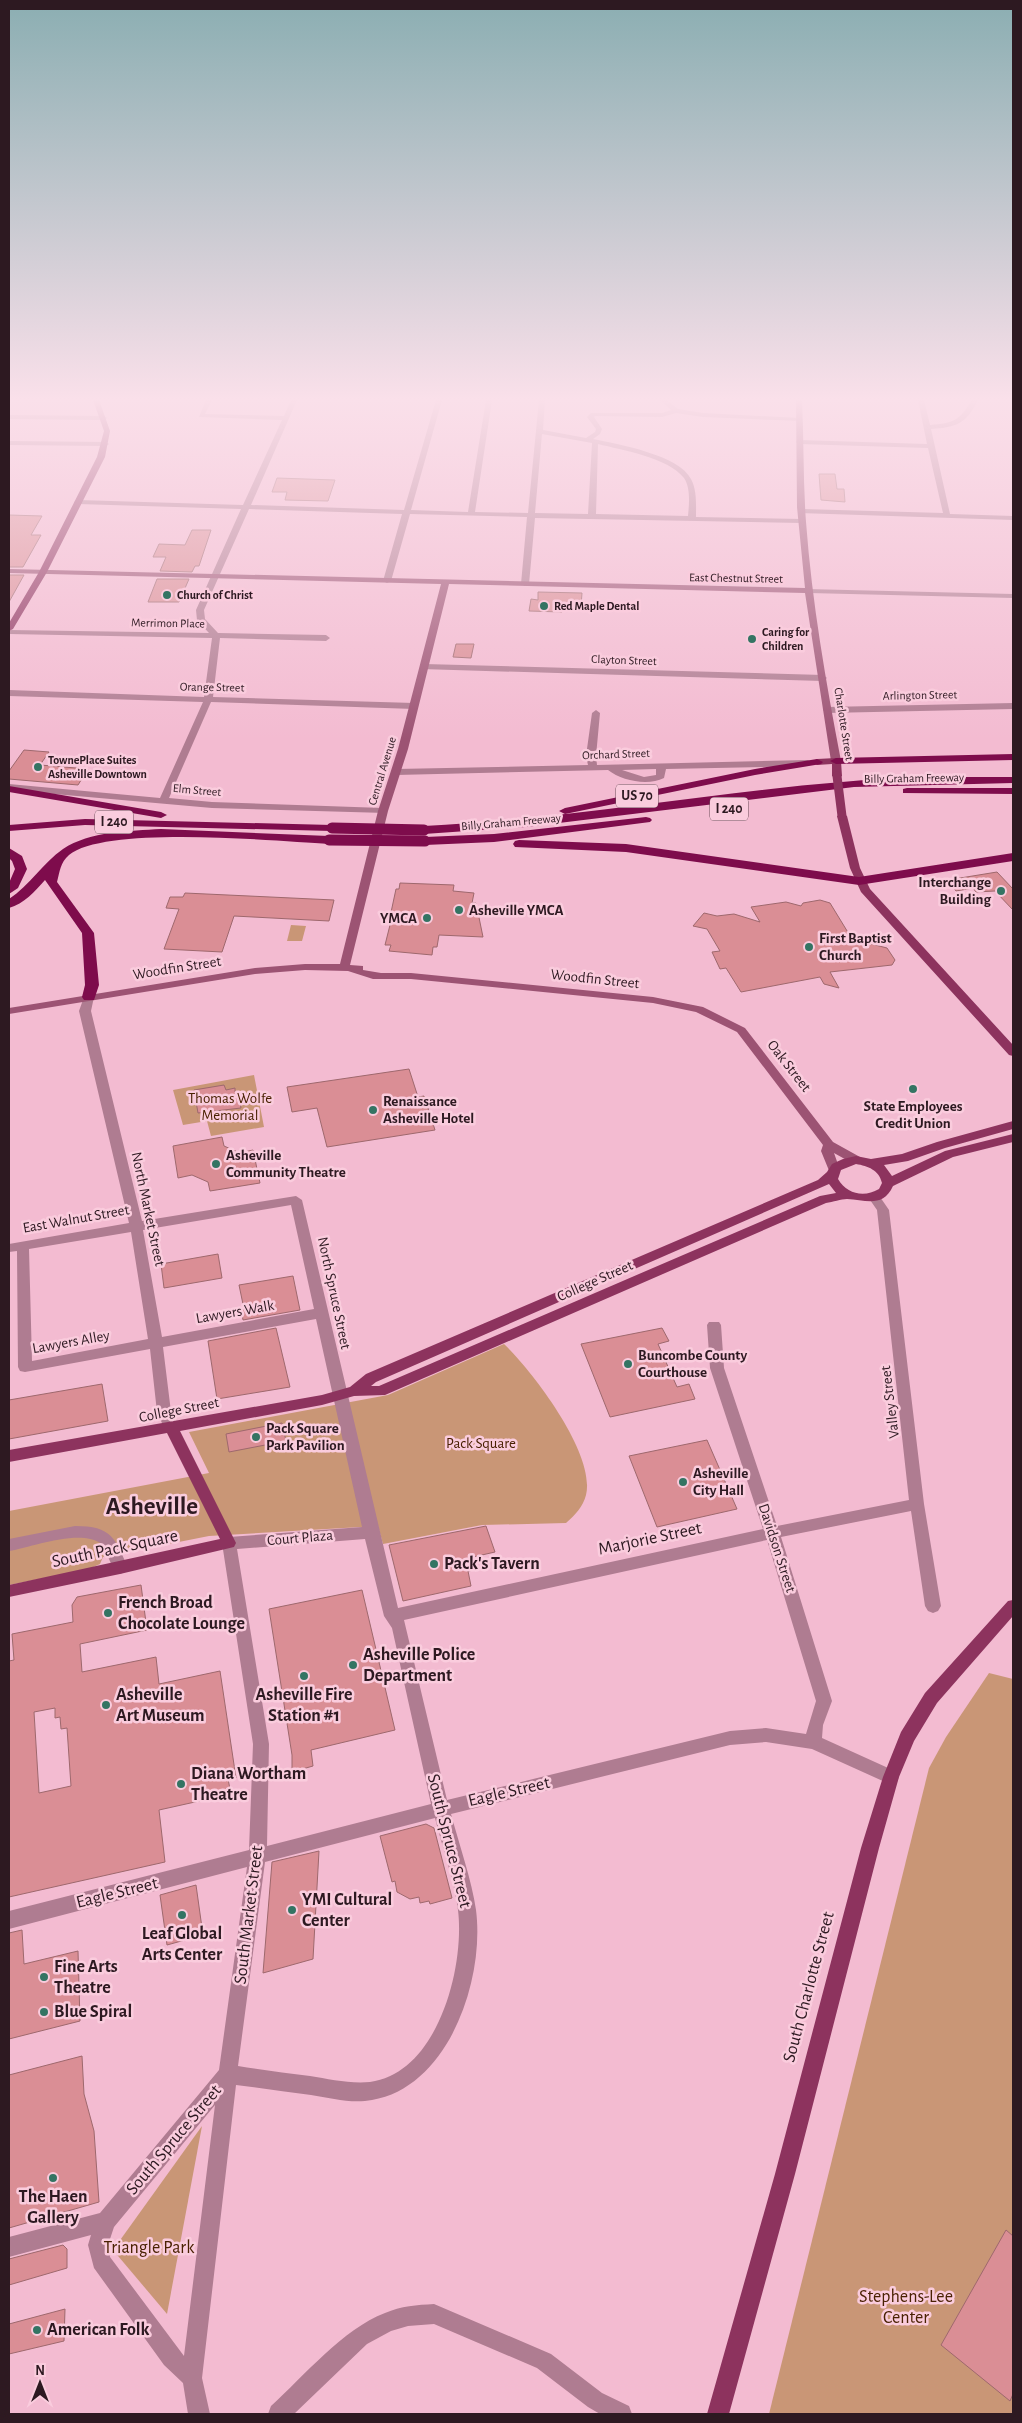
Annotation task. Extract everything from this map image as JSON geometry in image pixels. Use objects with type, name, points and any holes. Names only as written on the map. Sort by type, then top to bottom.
[{"type":"highway","points":[[836,761],[885,758],[1013,758]]},
{"type":"highway","name":"US 70","points":[[458,829],[567,810],[755,772],[817,762]]},
{"type":"highway","name":"Billy Graham Freeway","points":[[425,836],[458,829],[573,819],[831,786],[913,781],[1013,780]]},
{"type":"highway","points":[[9,788],[219,824]]},
{"type":"highway","name":"Billy Graham Freeway","points":[[9,837],[91,831],[425,836],[446,841],[579,829],[833,795],[917,791],[1013,791]]},
{"type":"highway","name":"Billy Graham Freeway","points":[[9,828],[85,822],[219,824],[330,834]]},
{"type":"highway","points":[[9,904],[26,894],[66,852],[81,844],[104,838],[162,833]]},
{"type":"highway","points":[[446,841],[626,848],[859,881],[1013,857]]},
{"type":"highway","points":[[9,852],[18,859],[21,869],[14,885],[9,890]]},
{"type":"highway","points":[[55,863],[51,882],[88,933],[92,985],[89,997]]},
{"type":"main road","points":[[9,631],[43,572],[72,513]]},
{"type":"main road","name":"Orchard Street","points":[[817,762],[836,761]]},
{"type":"main road","name":"Charlotte Street","points":[[836,761],[842,816],[859,881],[909,939],[1013,1052]]},
{"type":"main road","points":[[872,1163],[886,1174],[888,1183],[884,1192],[874,1197],[866,1198],[848,1195],[838,1188],[833,1172],[847,1162],[856,1160],[872,1163],[904,1158],[941,1145],[1013,1125]]},
{"type":"main road","points":[[888,1183],[949,1154],[1013,1138]]},
{"type":"main road","name":"College Street","points":[[9,1456],[322,1400],[347,1392],[371,1378],[822,1183],[833,1172]]},
{"type":"main road","name":"College Street","points":[[347,1392],[380,1391],[824,1199],[848,1195]]},
{"type":"main road","points":[[712,1232],[730,1240]]},
{"type":"main road","points":[[501,1323],[510,1335]]},
{"type":"main road","name":"South Market Street","points":[[171,1428],[229,1543]]},
{"type":"main road","name":"South Pack Square","points":[[9,1590],[120,1568],[229,1543]]},
{"type":"main road","name":"South Charlotte Street","points":[[718,2414],[785,2174],[830,1994],[891,1777],[908,1737],[931,1698],[1013,1606]]},
{"type":"street","points":[[164,799],[208,700],[216,636],[201,620],[200,610],[244,513]]},
{"type":"street","points":[[387,581],[407,513]]},
{"type":"street","points":[[441,513],[802,521]]},
{"type":"street","points":[[692,513],[692,519]]},
{"type":"street","name":"Charlotte Street","points":[[802,513],[808,591],[836,761]]},
{"type":"street","points":[[891,513],[1013,518]]},
{"type":"street","points":[[524,584],[531,516]]},
{"type":"street","name":"East Chestnut Street","points":[[9,570],[1013,596]]},
{"type":"street","name":"Central Avenue","points":[[348,969],[383,811],[396,772],[446,582]]},
{"type":"street","name":"Merrimon Place","points":[[9,631],[326,638]]},
{"type":"street","name":"Clayton Street","points":[[424,667],[823,678]]},
{"type":"street","name":"Orange Street","points":[[9,693],[414,706]]},
{"type":"street","name":"Arlington Street","points":[[827,710],[1013,706]]},
{"type":"street","points":[[593,768],[591,756],[596,713]]},
{"type":"street","name":"Orchard Street","points":[[396,772],[817,762]]},
{"type":"street","points":[[608,768],[635,778],[653,780],[661,776],[661,765]]},
{"type":"street","name":"Elm Street","points":[[9,788],[164,799],[212,805],[383,811]]},
{"type":"street","name":"Woodfin Street","points":[[9,1011],[268,970],[305,967],[348,969],[369,975],[397,978],[411,976],[653,1000],[683,1005],[714,1016]]},
{"type":"street","name":"North Market Street","points":[[89,997],[86,1011],[136,1225],[152,1313],[154,1343],[164,1412],[171,1428]]},
{"type":"street","name":"Oak Street","points":[[714,1016],[741,1030],[830,1145],[856,1160]]},
{"type":"street","name":"Oak Street","points":[[830,1145],[828,1151],[833,1172]]},
{"type":"street","name":"Valley Street","points":[[874,1197],[883,1210],[917,1504],[933,1606]]},
{"type":"street","name":"East Walnut Street","points":[[9,1248],[136,1225],[296,1200]]},
{"type":"street","name":"North Spruce Street","points":[[296,1200],[321,1313],[347,1392]]},
{"type":"street","name":"Lawyers Alley","points":[[23,1246],[25,1366],[154,1343]]},
{"type":"street","name":"Lawyers Walk","points":[[154,1343],[321,1313]]},
{"type":"street","name":"Davidson Street","points":[[714,1325],[717,1368],[772,1532],[824,1701],[815,1725],[813,1742]]},
{"type":"street","name":"South Spruce Street","points":[[106,2221],[228,2074],[351,2092],[372,2092],[393,2087],[409,2077],[421,2065],[438,2040],[457,2000],[467,1943],[467,1910],[440,1808],[399,1624],[392,1616],[371,1532],[347,1392]]},
{"type":"street","name":"Marjorie Street","points":[[392,1616],[772,1532],[917,1504]]},
{"type":"street","points":[[9,1545],[63,1534],[93,1532],[108,1540],[120,1568]]},
{"type":"street","name":"Court Plaza","points":[[229,1543],[371,1532]]},
{"type":"street","name":"South Market Street","points":[[199,2414],[192,2378],[228,2074],[258,1855],[260,1744],[229,1543]]},
{"type":"street","name":"Eagle Street","points":[[9,1920],[440,1808],[730,1738],[766,1735],[813,1742],[891,1777]]},
{"type":"street","points":[[9,2247],[106,2221]]},
{"type":"street","points":[[106,2221],[98,2245],[101,2261],[171,2358],[192,2378]]},
{"type":"street","points":[[279,2414],[360,2337],[387,2322],[408,2316],[434,2314],[544,2361],[595,2400],[621,2414]]},
{"type":"green space","points":[[291,925],[306,926],[302,941],[287,941]]},
{"type":"green space","name":"Thomas Wolfe Memorial","points":[[254,1075],[264,1127],[211,1136],[207,1121],[183,1125],[173,1090]]},
{"type":"green space","name":"Pack Square","points":[[504,1344],[545,1393],[560,1415],[581,1458],[587,1478],[586,1495],[578,1510],[566,1523],[482,1525],[383,1544],[378,1526],[209,1536],[103,1557],[100,1564],[89,1569],[9,1585],[9,1511],[209,1473],[189,1432],[388,1395]]},
{"type":"green space","name":"Stephens-Lee Center","points":[[989,1673],[1013,1679],[1013,2414],[769,2414],[929,1768],[946,1737]]},
{"type":"green space","name":"Triangle Park","points":[[202,2126],[167,2314],[113,2250]]},
{"type":"building","points":[[9,515],[42,516],[31,535],[41,535],[23,567],[9,567]]},
{"type":"building","points":[[192,530],[211,530],[199,566],[195,566],[192,572],[160,571],[166,557],[153,557],[159,544],[185,545]]},
{"type":"building","points":[[9,575],[24,575],[9,602]]},
{"type":"building","name":"Church of Christ","points":[[157,579],[189,579],[179,602],[148,602]]},
{"type":"building","name":"Red Maple Dental","points":[[538,592],[582,593],[581,606],[562,605],[562,612],[529,611],[531,599],[538,600]]},
{"type":"building","points":[[456,644],[474,644],[471,658],[453,657]]},
{"type":"building","name":"TownePlace Suites Asheville Downtown","points":[[24,750],[49,752],[40,765],[88,769],[78,785],[9,779],[9,771]]},
{"type":"building","name":"Interchange Building","points":[[997,872],[1013,889],[1013,910],[995,891],[976,892],[973,888],[956,891],[948,880]]},
{"type":"building","name":"YMCA","points":[[400,883],[454,885],[453,891],[474,893],[472,903],[476,903],[483,937],[439,935],[437,947],[433,947],[432,955],[389,951],[391,945],[385,945],[396,889],[399,889]]},
{"type":"building","points":[[185,893],[334,900],[329,921],[234,916],[222,952],[164,949],[179,909],[166,908],[170,897],[183,897]]},
{"type":"building","name":"First Baptist Church","points":[[820,900],[830,903],[852,939],[887,948],[895,960],[892,965],[830,972],[839,988],[824,984],[820,977],[741,992],[726,968],[720,969],[712,952],[720,951],[707,929],[693,926],[704,913],[717,916],[734,914],[760,922],[751,907],[786,902],[801,906],[803,903]]},
{"type":"building","name":"Renaissance Asheville Hotel","points":[[409,1069],[418,1097],[424,1096],[435,1130],[327,1147],[317,1108],[292,1112],[287,1087]]},
{"type":"building","points":[[224,1085],[226,1090],[235,1088],[235,1092],[238,1091],[241,1108],[198,1113],[194,1090]]},
{"type":"building","name":"Asheville Community Theatre","points":[[222,1137],[224,1146],[240,1153],[253,1150],[260,1183],[210,1191],[208,1182],[192,1175],[178,1178],[173,1146]]},
{"type":"building","points":[[218,1254],[222,1278],[164,1288],[161,1264]]},
{"type":"building","points":[[293,1276],[300,1310],[243,1320],[241,1309],[244,1309],[239,1285]]},
{"type":"building","points":[[276,1328],[290,1387],[217,1399],[208,1341]]},
{"type":"building","name":"Buncombe County Courthouse","points":[[662,1328],[669,1341],[658,1344],[677,1387],[689,1384],[695,1399],[610,1417],[581,1344]]},
{"type":"building","points":[[102,1384],[108,1421],[9,1439],[9,1400]]},
{"type":"building","name":"Pack Square Park Pavilion","points":[[282,1423],[286,1441],[229,1452],[226,1434]]},
{"type":"building","name":"Asheville City Hall","points":[[707,1440],[737,1509],[657,1527],[629,1456]]},
{"type":"building","name":"Pack's Tavern","points":[[486,1526],[495,1552],[473,1557],[475,1570],[468,1571],[471,1586],[403,1601],[389,1545]]},
{"type":"building","points":[[141,1585],[147,1630],[80,1644],[82,1672],[156,1657],[159,1684],[220,1671],[236,1778],[228,1779],[231,1794],[159,1810],[165,1862],[9,1897],[9,1661],[14,1660],[12,1634],[73,1622],[72,1605],[77,1597]],"holes":[[[55,1708],[55,1718],[60,1717],[61,1729],[67,1728],[71,1786],[39,1793],[34,1712]]]},
{"type":"building","points":[[362,1590],[395,1730],[311,1750],[313,1766],[292,1772],[292,1755],[269,1609]]},
{"type":"building","points":[[426,1824],[434,1828],[452,1898],[430,1904],[429,1901],[420,1903],[419,1897],[410,1899],[397,1892],[395,1881],[392,1882],[380,1836]]},
{"type":"building","name":"YMI Cultural Center","points":[[319,1851],[313,1959],[263,1973],[272,1862]]},
{"type":"building","name":"Leaf Global Arts Center","points":[[196,1885],[203,1935],[167,1945],[160,1895]]},
{"type":"building","points":[[22,1930],[24,1964],[78,1951],[80,2021],[9,2039],[9,1933]]},
{"type":"building","points":[[82,2056],[84,2094],[94,2131],[99,2202],[9,2228],[9,2075]]},
{"type":"building","points":[[1006,2230],[1013,2236],[1013,2394],[1010,2401],[941,2345]]},
{"type":"building","points":[[63,2245],[67,2249],[67,2268],[9,2285],[9,2259]]},
{"type":"building","name":"American Folk","points":[[65,2309],[64,2341],[9,2354],[9,2324]]},
{"type":"place","name":"Church of Christ","points":[[167,595]]},
{"type":"place","name":"Red Maple Dental","points":[[544,606]]},
{"type":"place","name":"Caring for Children","points":[[752,639]]},
{"type":"place","name":"TownePlace Suites Asheville Downtown","points":[[38,767]]},
{"type":"place","name":"Interchange Building","points":[[1001,891]]},
{"type":"place","name":"Asheville YMCA","points":[[459,910]]},
{"type":"place","name":"YMCA","points":[[427,918]]},
{"type":"place","name":"First Baptist Church","points":[[809,947]]},
{"type":"place","name":"State Employees Credit Union","points":[[913,1089]]},
{"type":"place","name":"Renaissance Asheville Hotel","points":[[373,1110]]},
{"type":"place","name":"Asheville Community Theatre","points":[[216,1164]]},
{"type":"place","name":"Buncombe County Courthouse","points":[[628,1364]]},
{"type":"place","name":"Pack Square Park Pavilion","points":[[256,1437]]},
{"type":"place","name":"Asheville City Hall","points":[[683,1482]]},
{"type":"place","name":"Pack's Tavern","points":[[434,1564]]},
{"type":"place","name":"French Broad Chocolate Lounge","points":[[108,1613]]},
{"type":"place","name":"Asheville Police Department","points":[[353,1665]]},
{"type":"place","name":"Asheville Fire Station #1","points":[[304,1676]]},
{"type":"place","name":"Asheville Art Museum","points":[[106,1705]]},
{"type":"place","name":"Diana Wortham Theatre","points":[[181,1784]]},
{"type":"place","name":"YMI Cultural Center","points":[[292,1910]]},
{"type":"place","name":"Leaf Global Arts Center","points":[[182,1915]]},
{"type":"place","name":"Fine Arts Theatre","points":[[44,1977]]},
{"type":"place","name":"Blue Spiral","points":[[44,2012]]},
{"type":"place","name":"The Haen Gallery","points":[[53,2178]]},
{"type":"place","name":"American Folk","points":[[37,2330]]},
{"type":"district","name":"Asheville","points":[[152,1506]]}]
